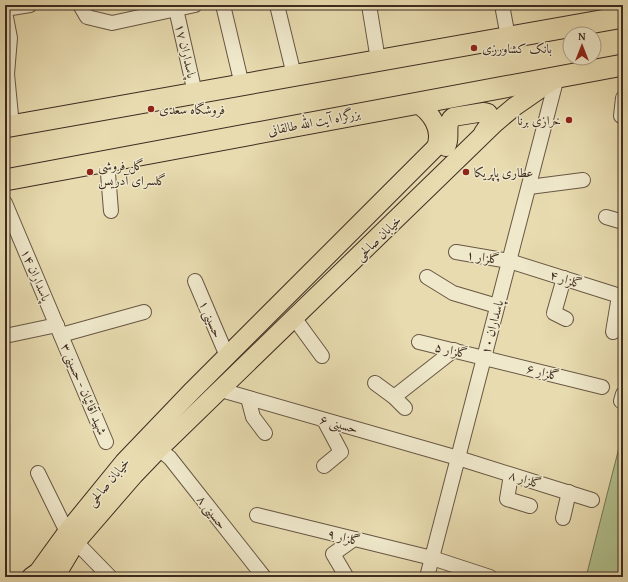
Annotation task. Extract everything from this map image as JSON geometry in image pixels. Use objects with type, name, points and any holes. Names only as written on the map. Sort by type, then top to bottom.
[{"type":"highway","points":[[8,127],[623,17]]},
{"type":"highway","name":"بزرگراه آیت الله طالقانی","points":[[5,180],[623,65]]},
{"type":"main road","name":"خیابان صالحی","points":[[204,406],[295,319],[483,134],[514,107],[557,77]]},
{"type":"main road","name":"خیابان صالحی","points":[[192,391],[436,147],[438,131],[433,120],[425,109],[416,103]]},
{"type":"main road","points":[[416,166],[442,151],[448,144],[449,122],[453,117],[488,112],[491,116],[491,120],[483,134]]},
{"type":"main road","name":"خيابان صالحی","points":[[42,576],[72,537],[113,474],[192,391]]},
{"type":"main road","name":"خيابان صالحی","points":[[72,537],[204,406]]},
{"type":"street","points":[[8,127],[7,74],[10,38],[5,10],[30,5]]},
{"type":"street","points":[[80,5],[87,17],[112,22],[195,5]]},
{"type":"street","points":[[223,5],[242,85]]},
{"type":"street","points":[[277,5],[294,76]]},
{"type":"street","points":[[369,5],[378,60]]},
{"type":"street","points":[[502,5],[508,37]]},
{"type":"street","name":"پاسداران ۱۷","points":[[176,9],[195,93]]},
{"type":"street","name":"پاسداران ١٠","points":[[427,577],[557,77]]},
{"type":"street","points":[[621,116],[623,98]]},
{"type":"street","points":[[107,161],[111,211]]},
{"type":"street","points":[[528,187],[583,180]]},
{"type":"street","name":"پاسداران ۱۴","points":[[5,203],[59,330]]},
{"type":"street","points":[[606,217],[623,222]]},
{"type":"street","name":"گلزار ۱","points":[[456,252],[509,261]]},
{"type":"street","name":"گلزار ۴","points":[[509,261],[621,297]]},
{"type":"street","points":[[427,277],[453,293],[497,306]]},
{"type":"street","points":[[564,278],[554,313],[566,319]]},
{"type":"street","name":"حسینی ۱","points":[[196,281],[227,356]]},
{"type":"street","points":[[613,332],[621,297]]},
{"type":"street","points":[[5,336],[59,330],[144,312]]},
{"type":"street","points":[[295,319],[322,356]]},
{"type":"street","name":"شهید آقائیان - حسینی ۳","points":[[59,330],[106,442]]},
{"type":"street","name":"گلزار ۵","points":[[418,342],[484,357]]},
{"type":"street","points":[[394,396],[454,350]]},
{"type":"street","name":"گلزار ۶","points":[[484,357],[602,386]]},
{"type":"street","points":[[375,384],[394,396],[405,408]]},
{"type":"street","name":"حسینی ۶","points":[[221,390],[458,458]]},
{"type":"street","points":[[248,398],[253,417],[265,433]]},
{"type":"street","points":[[324,420],[341,452],[324,466]]},
{"type":"street","name":"حسینی ۸","points":[[160,449],[170,458],[264,577]]},
{"type":"street","name":"گلزار ۸","points":[[458,458],[592,500]]},
{"type":"street","points":[[38,473],[72,537],[110,577]]},
{"type":"street","points":[[511,475],[508,499],[530,506]]},
{"type":"street","points":[[563,518],[569,492]]},
{"type":"street","name":"گلزار ٩","points":[[257,515],[432,558],[490,577]]},
{"type":"street","points":[[346,576],[333,554],[354,539]]},
{"type":"green space","points":[[623,432],[623,577],[586,577]]},
{"type":"place","name":"بانک کشاورزی","points":[[474,48]]},
{"type":"place","name":"فروشگاه سعدی","points":[[151,109]]},
{"type":"place","name":"خرازی برنا","points":[[569,120]]},
{"type":"place","name":"گل فروشی گلسرای آدریس","points":[[90,172]]},
{"type":"place","name":"عطاری پاپریکا","points":[[466,172]]}]
